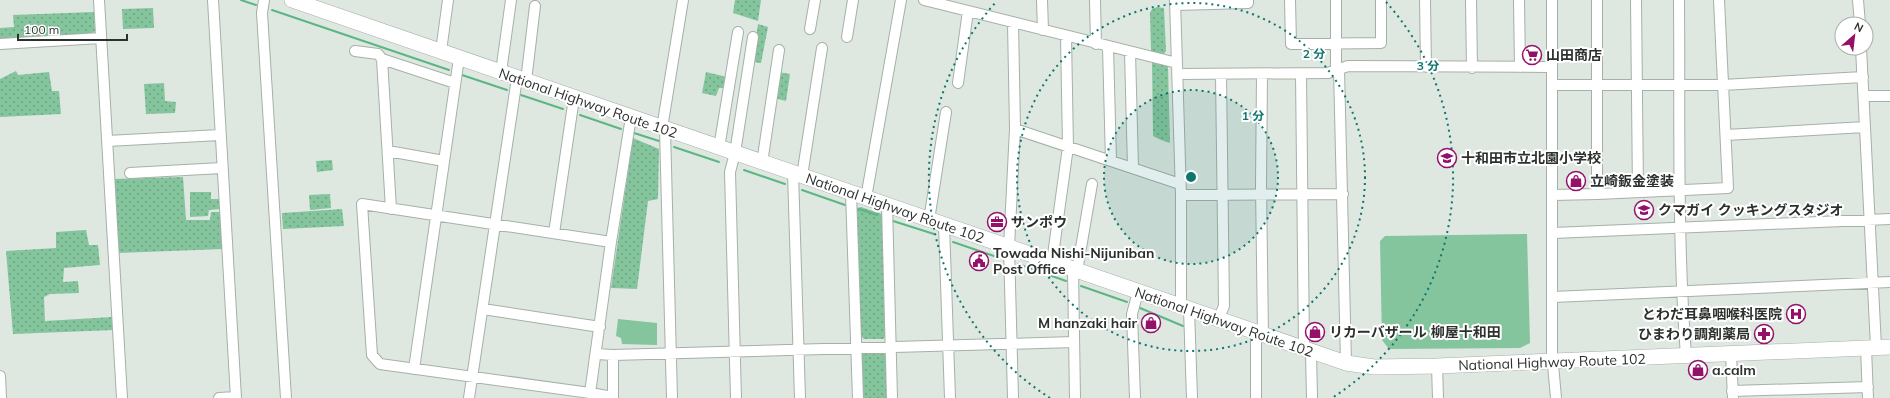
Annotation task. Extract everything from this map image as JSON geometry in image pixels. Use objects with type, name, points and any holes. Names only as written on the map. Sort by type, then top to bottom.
[{"type":"highway","name":"National Highway Route 102","points":[[292,0],[735,154],[1346,363],[1374,367],[1437,366],[1877,347]]},
{"type":"street","points":[[99,0],[122,398]]},
{"type":"street","points":[[212,0],[236,398],[219,398]]},
{"type":"street","points":[[264,0],[263,21],[286,398]]},
{"type":"street","points":[[441,52],[448,0]]},
{"type":"street","points":[[501,72],[511,0]]},
{"type":"street","points":[[672,398],[663,129],[683,0]]},
{"type":"street","points":[[810,29],[815,0]]},
{"type":"street","points":[[847,36],[852,0]]},
{"type":"street","points":[[866,198],[901,0]]},
{"type":"street","points":[[924,0],[1177,63]]},
{"type":"street","points":[[1042,0],[1042,30]]},
{"type":"street","points":[[1095,0],[1096,44]]},
{"type":"street","points":[[1192,398],[1185,308],[1180,196],[1175,3],[1248,3],[1248,0]]},
{"type":"street","points":[[1290,0],[1291,44],[1381,43],[1380,0]]},
{"type":"street","points":[[1336,0],[1336,44],[1343,194],[1346,363]]},
{"type":"street","points":[[1425,0],[1426,67]]},
{"type":"street","points":[[1471,0],[1472,68]]},
{"type":"street","points":[[1519,0],[1520,67]]},
{"type":"street","points":[[1552,0],[1552,353],[1556,398]]},
{"type":"street","points":[[1597,0],[1597,194]]},
{"type":"street","points":[[1636,0],[1638,192]]},
{"type":"street","points":[[1679,0],[1680,85],[1678,190],[1681,291],[1686,356]]},
{"type":"street","points":[[1553,195],[1728,188],[1719,0]]},
{"type":"street","points":[[1858,0],[1859,16]]},
{"type":"street","points":[[470,398],[495,224],[535,6]]},
{"type":"street","points":[[958,83],[968,11]]},
{"type":"street","points":[[1013,23],[1015,129],[1009,247],[1013,398]]},
{"type":"street","points":[[720,148],[738,32]]},
{"type":"street","points":[[1052,262],[1068,147],[1066,36]]},
{"type":"street","points":[[736,398],[730,172],[735,154],[753,37]]},
{"type":"street","points":[[0,44],[101,38]]},
{"type":"street","points":[[1108,47],[1111,161]]},
{"type":"street","points":[[800,398],[798,350],[798,175],[822,48]]},
{"type":"street","points":[[762,163],[779,50]]},
{"type":"street","points":[[355,51],[378,54],[382,59],[455,83]]},
{"type":"street","points":[[1130,52],[1133,168]]},
{"type":"street","points":[[1862,56],[1877,347],[1868,387],[1868,398]]},
{"type":"street","points":[[414,369],[459,58]]},
{"type":"street","points":[[382,59],[391,208]]},
{"type":"street","points":[[1178,74],[1328,73],[1348,66],[1472,68],[1552,67]]},
{"type":"street","points":[[1218,320],[1224,306],[1221,74]]},
{"type":"street","points":[[1256,398],[1260,334],[1262,74]]},
{"type":"street","points":[[1301,74],[1302,194],[1308,351],[1312,398]]},
{"type":"street","points":[[1553,85],[1723,85],[1863,77]]},
{"type":"street","points":[[1864,96],[1890,96]]},
{"type":"street","points":[[554,233],[574,98]]},
{"type":"street","points":[[929,220],[946,112]]},
{"type":"street","points":[[593,395],[611,242],[631,117]]},
{"type":"street","points":[[1726,135],[1865,127]]},
{"type":"street","points":[[1015,129],[1180,184]]},
{"type":"street","points":[[107,141],[220,135]]},
{"type":"street","points":[[388,151],[444,161]]},
{"type":"street","points":[[130,173],[222,168]]},
{"type":"street","points":[[1076,398],[1074,342],[1075,270],[1092,184]]},
{"type":"street","points":[[851,193],[858,398]]},
{"type":"street","points":[[1180,196],[1343,194]]},
{"type":"street","points":[[611,242],[362,204],[372,355],[380,364],[613,398],[613,355]]},
{"type":"street","points":[[887,205],[892,398]]},
{"type":"street","points":[[1553,233],[1890,219]]},
{"type":"street","points":[[944,225],[950,398]]},
{"type":"street","points":[[1552,297],[1890,282]]},
{"type":"street","points":[[1135,398],[1132,314],[1138,292]]},
{"type":"street","points":[[483,309],[600,327]]},
{"type":"street","points":[[597,354],[735,353],[1074,342]]},
{"type":"street","points":[[1730,354],[1732,395],[1868,387]]},
{"type":"street","points":[[1437,366],[1438,398]]},
{"type":"street","points":[[0,376],[1,398]]},
{"type":"green space","points":[[735,0],[761,0],[758,21],[733,13]]},
{"type":"green space","points":[[1157,7],[1164,8],[1166,51],[1164,54],[1151,51],[1150,13],[1152,9]]},
{"type":"green space","points":[[153,8],[154,28],[123,29],[122,9]]},
{"type":"green space","points":[[94,12],[95,31],[87,37],[0,38],[0,28],[14,27],[13,15]]},
{"type":"green space","points":[[758,24],[768,27],[761,63],[753,62]]},
{"type":"green space","points":[[1152,62],[1160,62],[1168,66],[1170,143],[1153,136]]},
{"type":"green space","points":[[16,71],[18,75],[49,72],[52,91],[59,91],[61,114],[0,117],[0,79]]},
{"type":"green space","points":[[706,72],[727,77],[725,88],[719,88],[716,96],[702,93]]},
{"type":"green space","points":[[778,72],[790,74],[786,101],[774,98]]},
{"type":"green space","points":[[164,83],[165,101],[176,102],[175,113],[146,114],[144,84]]},
{"type":"green space","points":[[633,138],[659,149],[658,199],[648,201],[637,289],[611,288]]},
{"type":"green space","points":[[332,160],[333,170],[317,172],[316,161]]},
{"type":"green space","points":[[183,177],[186,220],[210,220],[211,212],[221,212],[223,249],[118,253],[113,179]]},
{"type":"green space","points":[[190,192],[211,192],[211,199],[220,199],[220,209],[209,210],[208,216],[190,217]]},
{"type":"green space","points":[[330,194],[331,208],[310,210],[309,195]]},
{"type":"green space","points":[[861,207],[882,214],[886,336],[883,339],[864,339],[861,336],[857,208]]},
{"type":"green space","points":[[342,209],[344,226],[283,229],[282,213]]},
{"type":"green space","points":[[86,230],[89,245],[98,245],[100,265],[64,268],[63,282],[78,281],[79,293],[50,294],[44,297],[45,321],[112,317],[114,330],[13,334],[6,251],[56,248],[56,232]]},
{"type":"green space","points":[[1527,234],[1530,343],[1520,348],[1389,349],[1382,340],[1380,241],[1385,236]]},
{"type":"green space","points":[[618,319],[657,323],[657,345],[622,344],[621,338],[616,336]]},
{"type":"green space","points":[[863,353],[883,353],[886,355],[888,398],[862,398],[860,357]]},
{"type":"waterway","points":[[241,0],[256,5]]},
{"type":"waterway","points":[[272,10],[449,70]]},
{"type":"waterway","points":[[462,75],[507,90]]},
{"type":"waterway","points":[[521,95],[563,109]]},
{"type":"waterway","points":[[580,115],[621,129]]},
{"type":"waterway","points":[[634,133],[659,141]]},
{"type":"waterway","points":[[674,147],[719,162]]},
{"type":"waterway","points":[[744,170],[785,184]]},
{"type":"waterway","points":[[802,190],[845,205]]},
{"type":"waterway","points":[[859,209],[877,215]]},
{"type":"waterway","points":[[893,221],[934,234]]},
{"type":"waterway","points":[[953,242],[997,257]]},
{"type":"waterway","points":[[1018,264],[1066,281]]},
{"type":"waterway","points":[[1081,286],[1127,302]]},
{"type":"waterway","points":[[1140,308],[1183,326]]},
{"type":"place","name":"山田商店","points":[[1532,55]]},
{"type":"place","name":"十和田市立北園小学校","points":[[1447,158]]},
{"type":"place","name":"立崎鈑金塗装","points":[[1576,181]]},
{"type":"place","name":"クマガイ クッキングスタジオ","points":[[1644,210]]},
{"type":"place","name":"サンポウ","points":[[997,222]]},
{"type":"place","name":"Towada Nishi-Nijuniban Post Office","points":[[979,261]]},
{"type":"place","name":"とわだ耳鼻咽喉科医院","points":[[1796,314]]},
{"type":"place","name":"M hanzaki hair","points":[[1151,323]]},
{"type":"place","name":"リカーバザール 柳屋十和田","points":[[1315,332]]},
{"type":"place","name":"ひまわり調剤薬局","points":[[1764,334]]},
{"type":"place","name":"a.calm","points":[[1698,370]]}]
